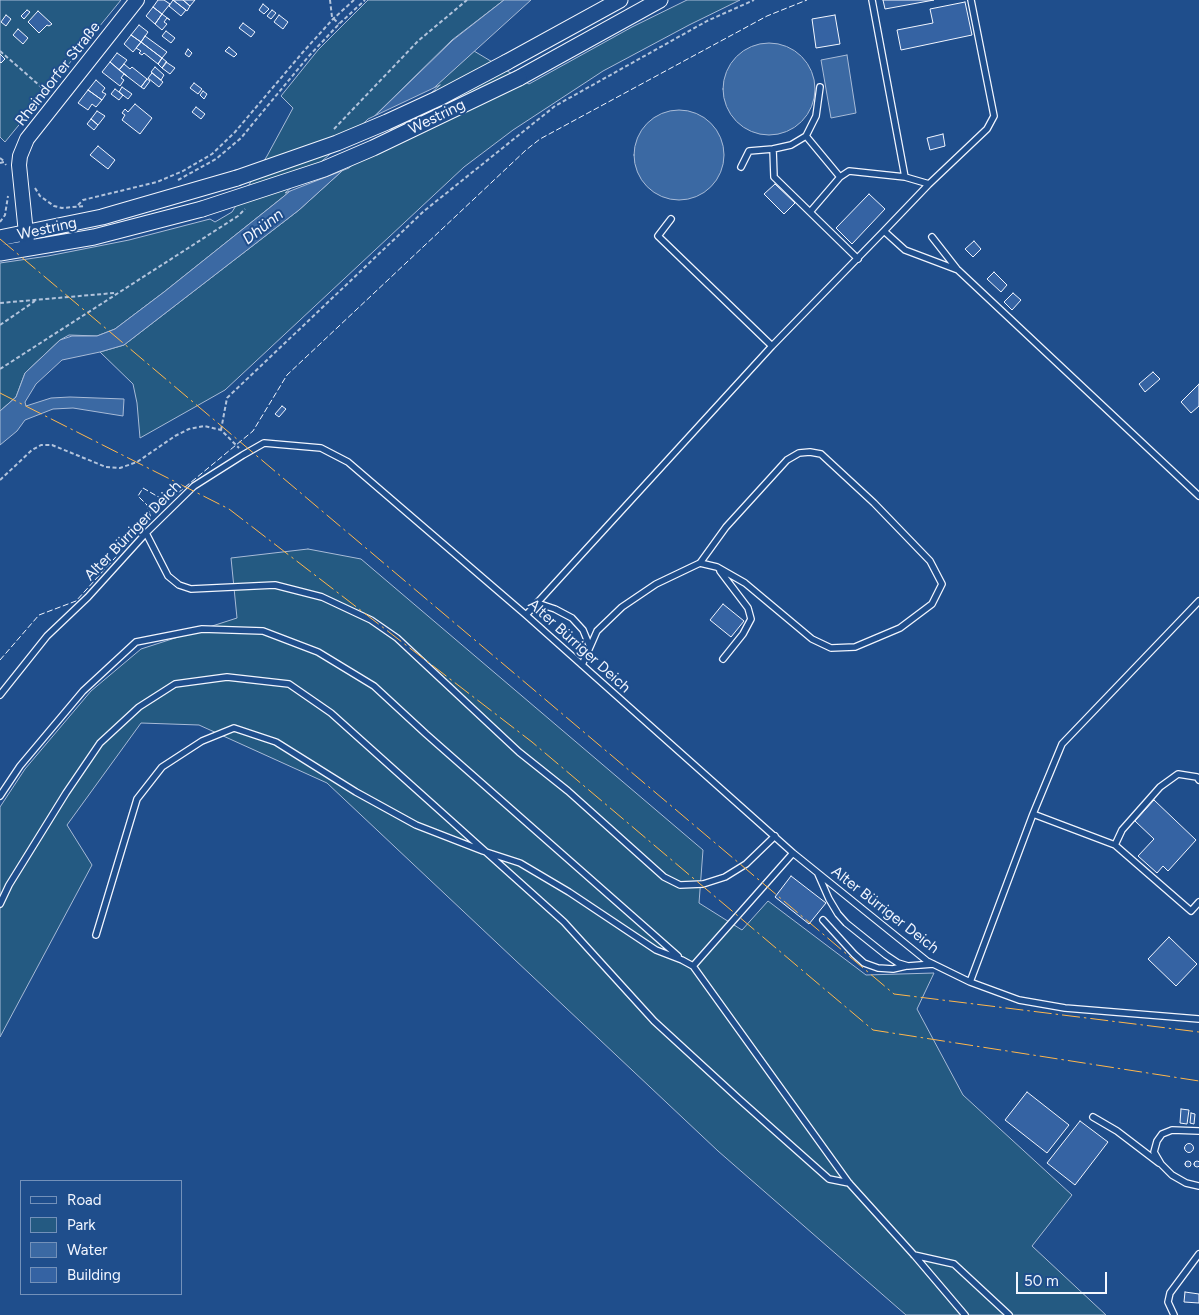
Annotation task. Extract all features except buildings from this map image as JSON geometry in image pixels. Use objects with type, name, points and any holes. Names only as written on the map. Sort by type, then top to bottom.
[{"type":"main road","name":"Westring","points":[[27,242],[237,178],[337,143],[439,98],[620,0]]},
{"type":"main road","name":"Westring","points":[[0,238],[27,242],[134,228],[202,209],[324,169],[381,144],[518,78],[660,0]]},
{"type":"main road","points":[[0,253],[27,242]]},
{"type":"street","name":"Rheindorfer Straße","points":[[27,242],[14,183],[26,139],[137,0]]},
{"type":"lane","points":[[872,0],[905,177]]},
{"type":"lane","points":[[526,615],[772,346],[929,184],[987,129],[994,116],[971,0]]},
{"type":"lane","points":[[741,167],[749,151],[791,145],[806,136],[816,116],[820,87]]},
{"type":"lane","points":[[806,136],[840,177]]},
{"type":"lane","points":[[773,149],[774,177],[858,259]]},
{"type":"lane","points":[[810,212],[840,177],[849,171],[905,177],[929,184]]},
{"type":"lane","points":[[671,219],[658,236],[772,346]]},
{"type":"lane","points":[[884,231],[905,250],[958,270]]},
{"type":"lane","points":[[932,237],[958,270],[1199,496]]},
{"type":"lane","name":"Alter Bürriger Deich","points":[[0,695],[47,636],[88,597],[146,533],[194,486],[264,443],[321,448],[348,462],[526,615],[794,853],[912,949],[935,964],[970,982],[1020,1000],[1065,1008],[1199,1020]]},
{"type":"lane","points":[[582,665],[597,631],[622,607],[656,584],[700,563],[726,527],[787,460],[799,453],[821,454],[874,503],[930,561],[942,584],[932,604],[900,628],[854,648],[831,648],[812,639],[745,583],[717,567],[700,563]]},
{"type":"lane","points":[[146,533],[168,576],[179,585],[191,589],[275,585],[322,597],[372,620],[397,638],[519,752],[568,791],[664,877],[680,885],[703,884],[725,877],[746,864],[775,836]]},
{"type":"lane","points":[[717,567],[748,608],[750,619],[743,634],[723,659]]},
{"type":"lane","points":[[970,982],[1033,814],[1062,744],[1199,601]]},
{"type":"lane","points":[[537,603],[572,618],[583,630],[590,647]]},
{"type":"lane","points":[[0,796],[20,766],[83,691],[136,642],[202,629],[263,631],[318,652],[374,686],[433,741],[682,960]]},
{"type":"lane","points":[[0,904],[9,885],[61,801],[100,744],[139,707],[176,684],[227,677],[288,684],[331,713],[451,819],[483,852],[564,922],[654,1021],[739,1099],[829,1179],[849,1183]]},
{"type":"lane","points":[[96,935],[137,800],[162,767],[202,741],[234,728],[276,742],[356,792],[416,825],[483,852],[520,863],[569,892],[656,950],[693,966],[849,1183],[965,1315]]},
{"type":"lane","points":[[1114,845],[1122,830],[1160,786],[1178,774],[1197,777],[1199,780]]},
{"type":"lane","points":[[1033,814],[1114,845],[1191,912],[1199,902]]},
{"type":"lane","points":[[693,966],[794,853]]},
{"type":"lane","points":[[817,872],[829,899],[846,923],[898,963],[908,966]]},
{"type":"lane","points":[[823,920],[864,963],[878,968],[893,969],[935,964]]},
{"type":"lane","points":[[1093,1117],[1118,1131],[1161,1164],[1172,1175],[1186,1183],[1199,1186]]},
{"type":"lane","points":[[1161,1164],[1154,1152],[1157,1141],[1162,1134],[1172,1130],[1199,1131]]},
{"type":"lane","points":[[1174,1315],[1168,1302],[1170,1292],[1199,1254]]},
{"type":"lane","points":[[914,1255],[954,1264],[1009,1315]]},
{"type":"path","points":[[330,0],[332,17],[339,24]]},
{"type":"path","points":[[78,206],[83,200],[157,182],[212,154],[246,121],[303,52],[333,19],[354,0]]},
{"type":"path","points":[[174,183],[216,159],[241,138],[308,57],[365,0]]},
{"type":"path","points":[[334,129],[418,41],[468,0]]},
{"type":"path","points":[[220,430],[227,398],[424,211],[555,106],[707,21],[754,0]]},
{"type":"path","points":[[0,51],[56,100]]},
{"type":"path","points":[[0,163],[4,162]]},
{"type":"path","points":[[0,222],[5,215],[14,183],[30,177],[40,196],[54,206],[62,208],[91,205]]},
{"type":"path","points":[[0,369],[238,216],[246,209]]},
{"type":"path","points":[[0,303],[116,293]]},
{"type":"path","points":[[0,326],[35,300]]},
{"type":"path","points":[[0,480],[32,450],[42,445],[52,445],[106,467],[120,468],[137,462],[175,436],[189,429],[204,426],[220,430],[236,444]]},
{"type":"green space","points":[[0,0],[121,0],[5,142],[0,137]]},
{"type":"green space","points":[[368,0],[504,0],[452,40],[346,144],[164,292],[115,329],[97,336],[69,335],[60,340],[25,373],[16,397],[0,411],[0,263],[48,256],[129,240],[210,219],[215,222],[232,212],[267,156],[293,108],[281,96],[318,50]]},
{"type":"green space","points":[[687,0],[740,0],[603,71],[513,130],[464,167],[225,390],[140,438],[137,403],[133,384],[100,352],[124,345],[299,210],[474,51],[529,84],[632,27]]},
{"type":"green space","points":[[308,549],[361,559],[703,850],[699,903],[742,930],[768,901],[866,975],[934,973],[917,1009],[963,1095],[1072,1195],[1032,1246],[1106,1315],[906,1315],[718,1151],[327,783],[199,725],[141,723],[67,825],[92,865],[0,1037],[0,807],[25,769],[91,691],[141,649],[237,618],[231,558]]},
{"type":"water","name":"Dhünn","points":[[504,0],[531,0],[299,210],[124,345],[62,360],[36,384],[25,402],[26,406],[51,398],[124,399],[123,416],[73,408],[53,409],[25,420],[17,431],[0,445],[0,411],[16,397],[25,373],[60,340],[72,336],[97,336],[115,329],[164,292],[346,144],[453,40]]},
{"type":"water","points":[[769,43],[787,46],[802,56],[812,71],[815,89],[812,107],[802,122],[787,132],[769,135],[751,132],[736,122],[726,107],[723,89],[726,71],[736,56],[751,46]]},
{"type":"water","points":[[847,55],[856,113],[831,118],[821,60]]},
{"type":"water","points":[[679,110],[688,111],[704,118],[716,130],[723,146],[723,164],[716,180],[704,192],[688,199],[679,200],[670,199],[654,192],[642,180],[635,164],[634,155],[635,146],[642,130],[654,118],[670,111]]},
{"type":"pier","points":[[440,85],[349,168],[285,193],[368,119]]},
{"type":"fence","points":[[0,660],[39,615],[76,601],[151,518],[147,505],[138,496],[143,488],[167,502],[253,431],[287,375],[526,150],[540,139],[767,16],[807,0]]},
{"type":"power","points":[[0,239],[894,994],[1199,1032]]},
{"type":"power","points":[[0,393],[229,509],[532,742],[873,1030],[1199,1081]]}]
